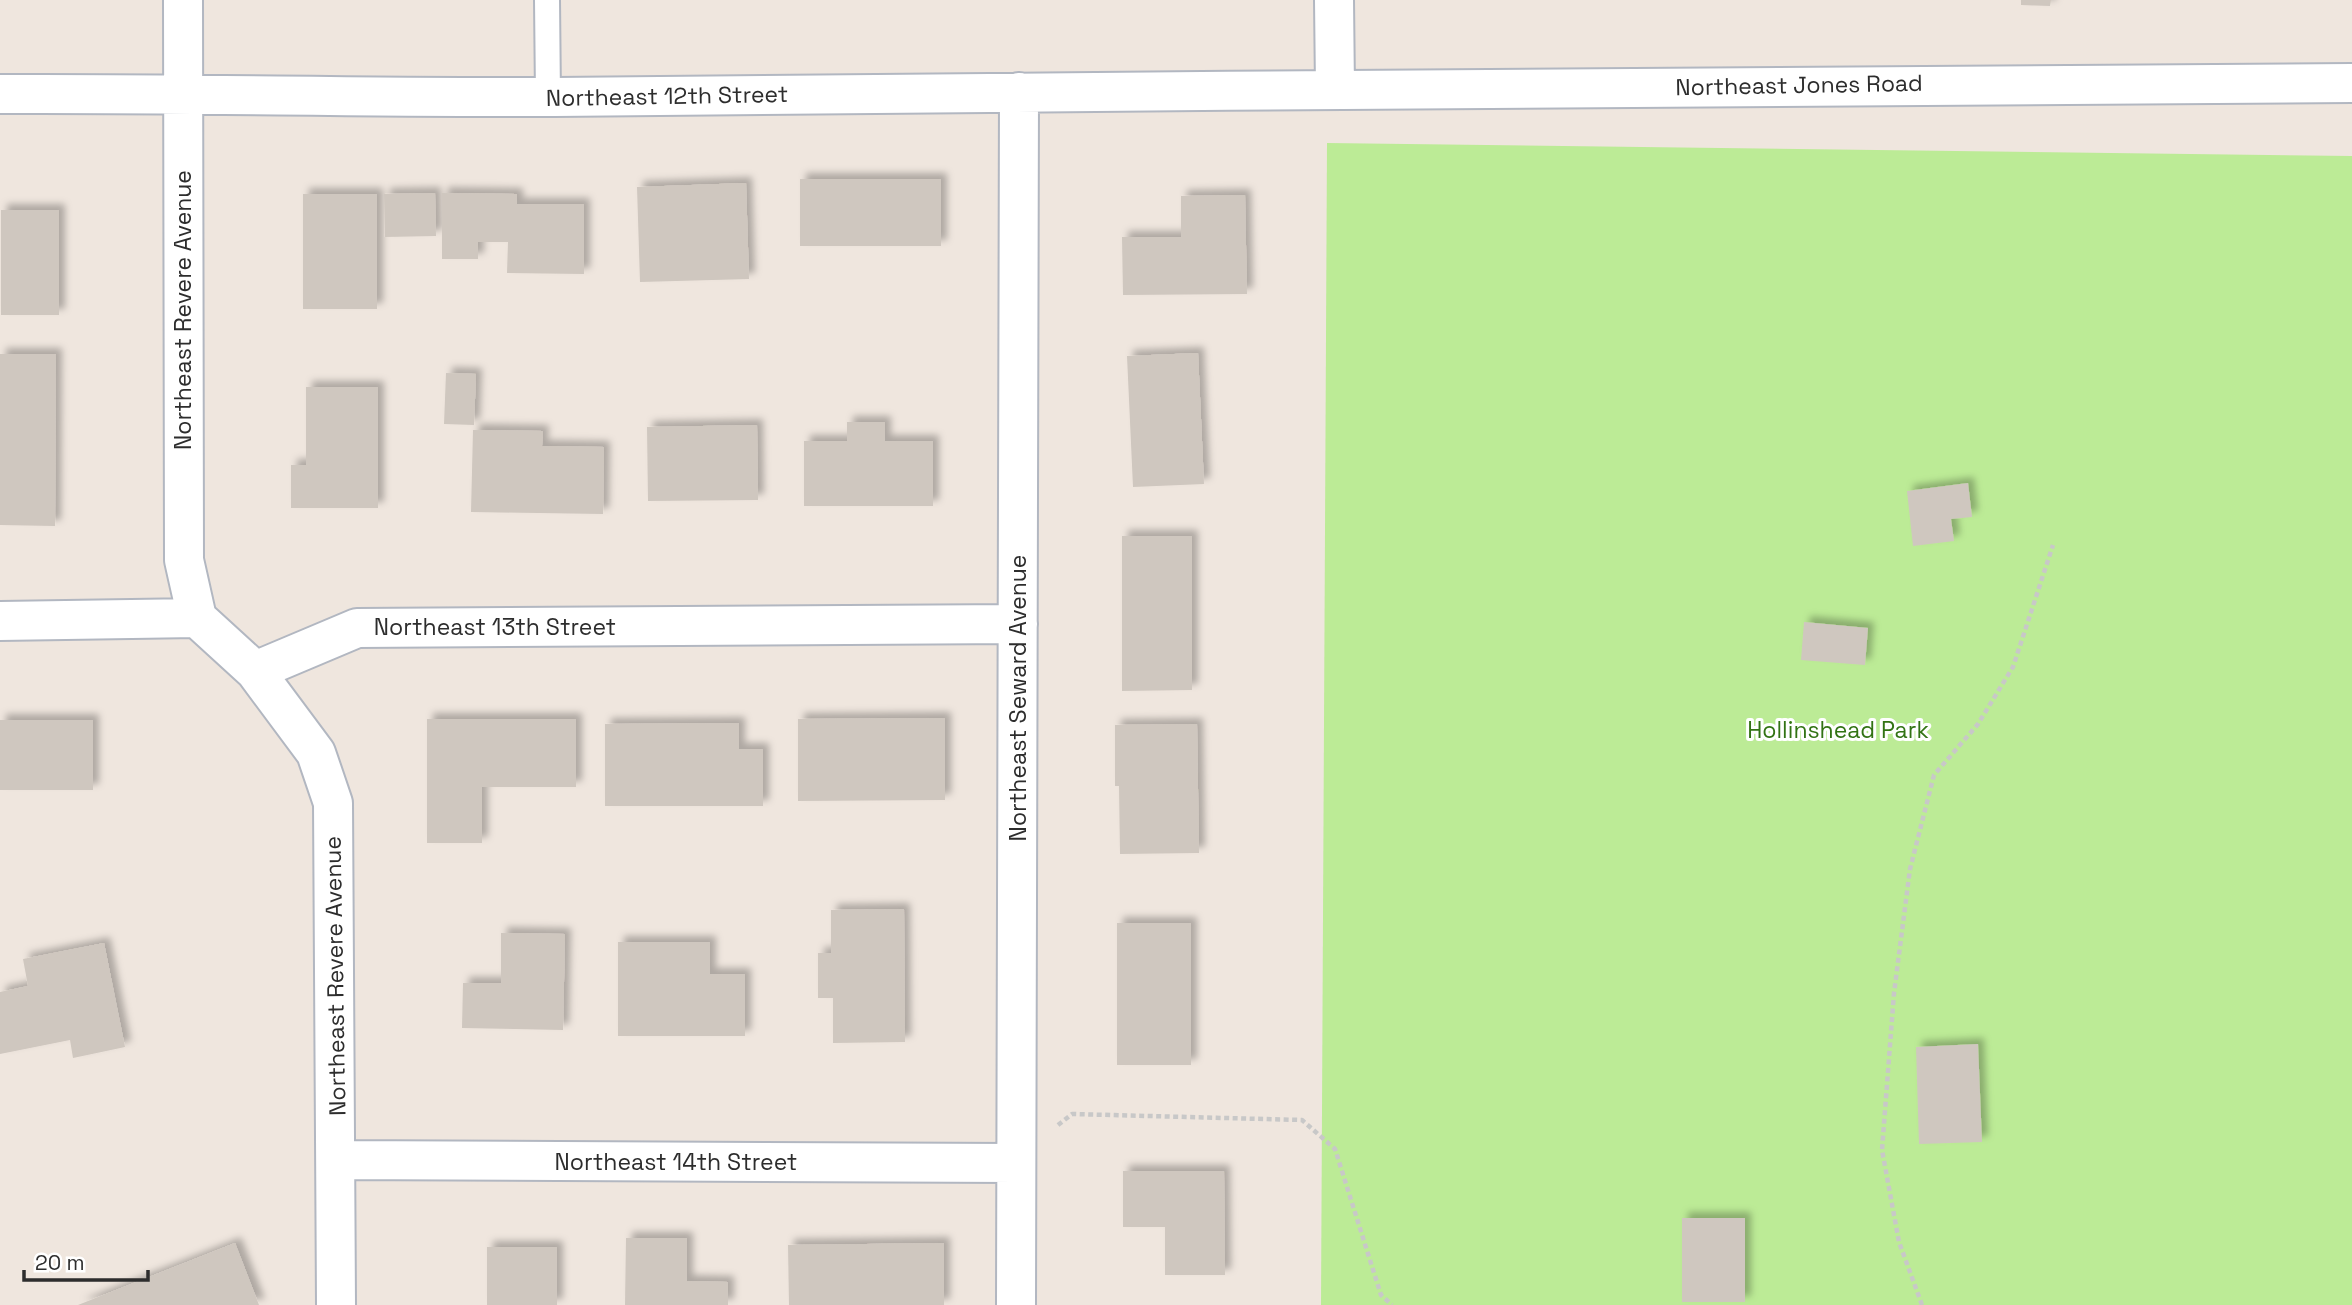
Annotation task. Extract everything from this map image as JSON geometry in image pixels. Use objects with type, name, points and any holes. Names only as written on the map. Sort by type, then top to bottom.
[{"type":"street","name":"Northeast Revere Avenue","points":[[183,0],[184,560],[197,618]]},
{"type":"street","points":[[1334,0],[1335,89]]},
{"type":"street","name":"Northeast Jones Road","points":[[1335,89],[2352,83]]},
{"type":"street","name":"Northeast 12th Street","points":[[0,94],[548,97],[1335,89]]},
{"type":"street","name":"Northeast Seward Avenue","points":[[1016,1305],[1019,92]]},
{"type":"street","points":[[0,621],[197,618],[255,671]]},
{"type":"street","name":"Northeast 13th Street","points":[[255,671],[358,628],[1018,624]]},
{"type":"street","name":"Northeast Revere Avenue","points":[[255,671],[316,753],[333,803],[336,1305]]},
{"type":"street","name":"Northeast 14th Street","points":[[337,1160],[1016,1163]]},
{"type":"lane","points":[[547,0],[548,97]]},
{"type":"path","points":[[1922,1305],[1899,1242],[1882,1150],[1894,993],[1910,869],[1934,775],[1978,724],[2013,667],[2053,545]]},
{"type":"path","points":[[1016,1163],[1072,1114],[1301,1119],[1335,1149],[1381,1295],[1392,1305]]},
{"type":"green space","name":"Hollinshead Park","points":[[1327,143],[2352,156],[2352,1305],[1321,1305]]},
{"type":"building","points":[[2021,0],[2051,0],[2050,6],[2021,5]]},
{"type":"building","points":[[800,179],[941,179],[941,246],[800,246]]},
{"type":"building","points":[[746,183],[749,279],[640,282],[637,187]]},
{"type":"building","points":[[435,193],[436,236],[385,237],[384,194]]},
{"type":"building","points":[[442,193],[517,194],[517,204],[584,204],[584,274],[507,273],[508,242],[478,242],[478,259],[442,259]]},
{"type":"building","points":[[303,194],[377,194],[377,309],[303,309]]},
{"type":"building","points":[[1245,195],[1247,294],[1123,295],[1122,237],[1181,237],[1181,196]]},
{"type":"building","points":[[1,210],[59,210],[59,315],[1,315]]},
{"type":"building","points":[[1198,353],[1204,484],[1133,487],[1127,356]]},
{"type":"building","points":[[0,354],[56,354],[55,526],[0,525]]},
{"type":"building","points":[[446,373],[476,374],[474,425],[444,424]]},
{"type":"building","points":[[306,387],[378,387],[378,508],[291,508],[291,465],[306,465]]},
{"type":"building","points":[[847,422],[885,422],[885,441],[933,441],[933,506],[804,506],[804,441],[847,441]]},
{"type":"building","points":[[757,425],[758,500],[648,501],[647,427]]},
{"type":"building","points":[[473,430],[543,431],[542,446],[604,447],[603,514],[471,512]]},
{"type":"building","points":[[1968,483],[1972,517],[1951,519],[1954,541],[1913,546],[1907,491]]},
{"type":"building","points":[[1122,536],[1192,536],[1192,690],[1122,691]]},
{"type":"building","points":[[1804,622],[1868,628],[1865,665],[1801,660]]},
{"type":"building","points":[[945,718],[945,800],[798,801],[798,719]]},
{"type":"building","points":[[427,719],[576,719],[576,787],[482,787],[482,843],[427,843]]},
{"type":"building","points":[[0,720],[93,720],[93,790],[0,790]]},
{"type":"building","points":[[739,723],[739,749],[763,749],[763,806],[605,806],[605,724]]},
{"type":"building","points":[[1197,724],[1199,853],[1120,854],[1119,786],[1115,786],[1115,725]]},
{"type":"building","points":[[904,909],[905,1042],[833,1043],[833,998],[818,998],[818,953],[831,953],[831,910]]},
{"type":"building","points":[[1117,923],[1191,923],[1191,1065],[1117,1065]]},
{"type":"building","points":[[501,933],[565,934],[563,1030],[462,1028],[463,983],[501,983]]},
{"type":"building","points":[[618,942],[710,942],[710,974],[745,974],[745,1036],[618,1036]]},
{"type":"building","points":[[104,943],[125,1047],[73,1058],[70,1040],[0,1054],[0,992],[28,986],[23,959]]},
{"type":"building","points":[[1978,1044],[1982,1142],[1919,1144],[1916,1047]]},
{"type":"building","points":[[1123,1171],[1224,1171],[1225,1275],[1165,1275],[1165,1227],[1123,1227]]},
{"type":"building","points":[[1682,1218],[1745,1218],[1745,1302],[1682,1302]]},
{"type":"building","points":[[626,1238],[687,1238],[687,1281],[728,1282],[728,1305],[625,1305]]},
{"type":"building","points":[[235,1243],[259,1305],[78,1305]]},
{"type":"building","points":[[944,1243],[944,1305],[789,1305],[788,1245]]},
{"type":"building","points":[[487,1247],[557,1247],[557,1305],[487,1305]]}]
